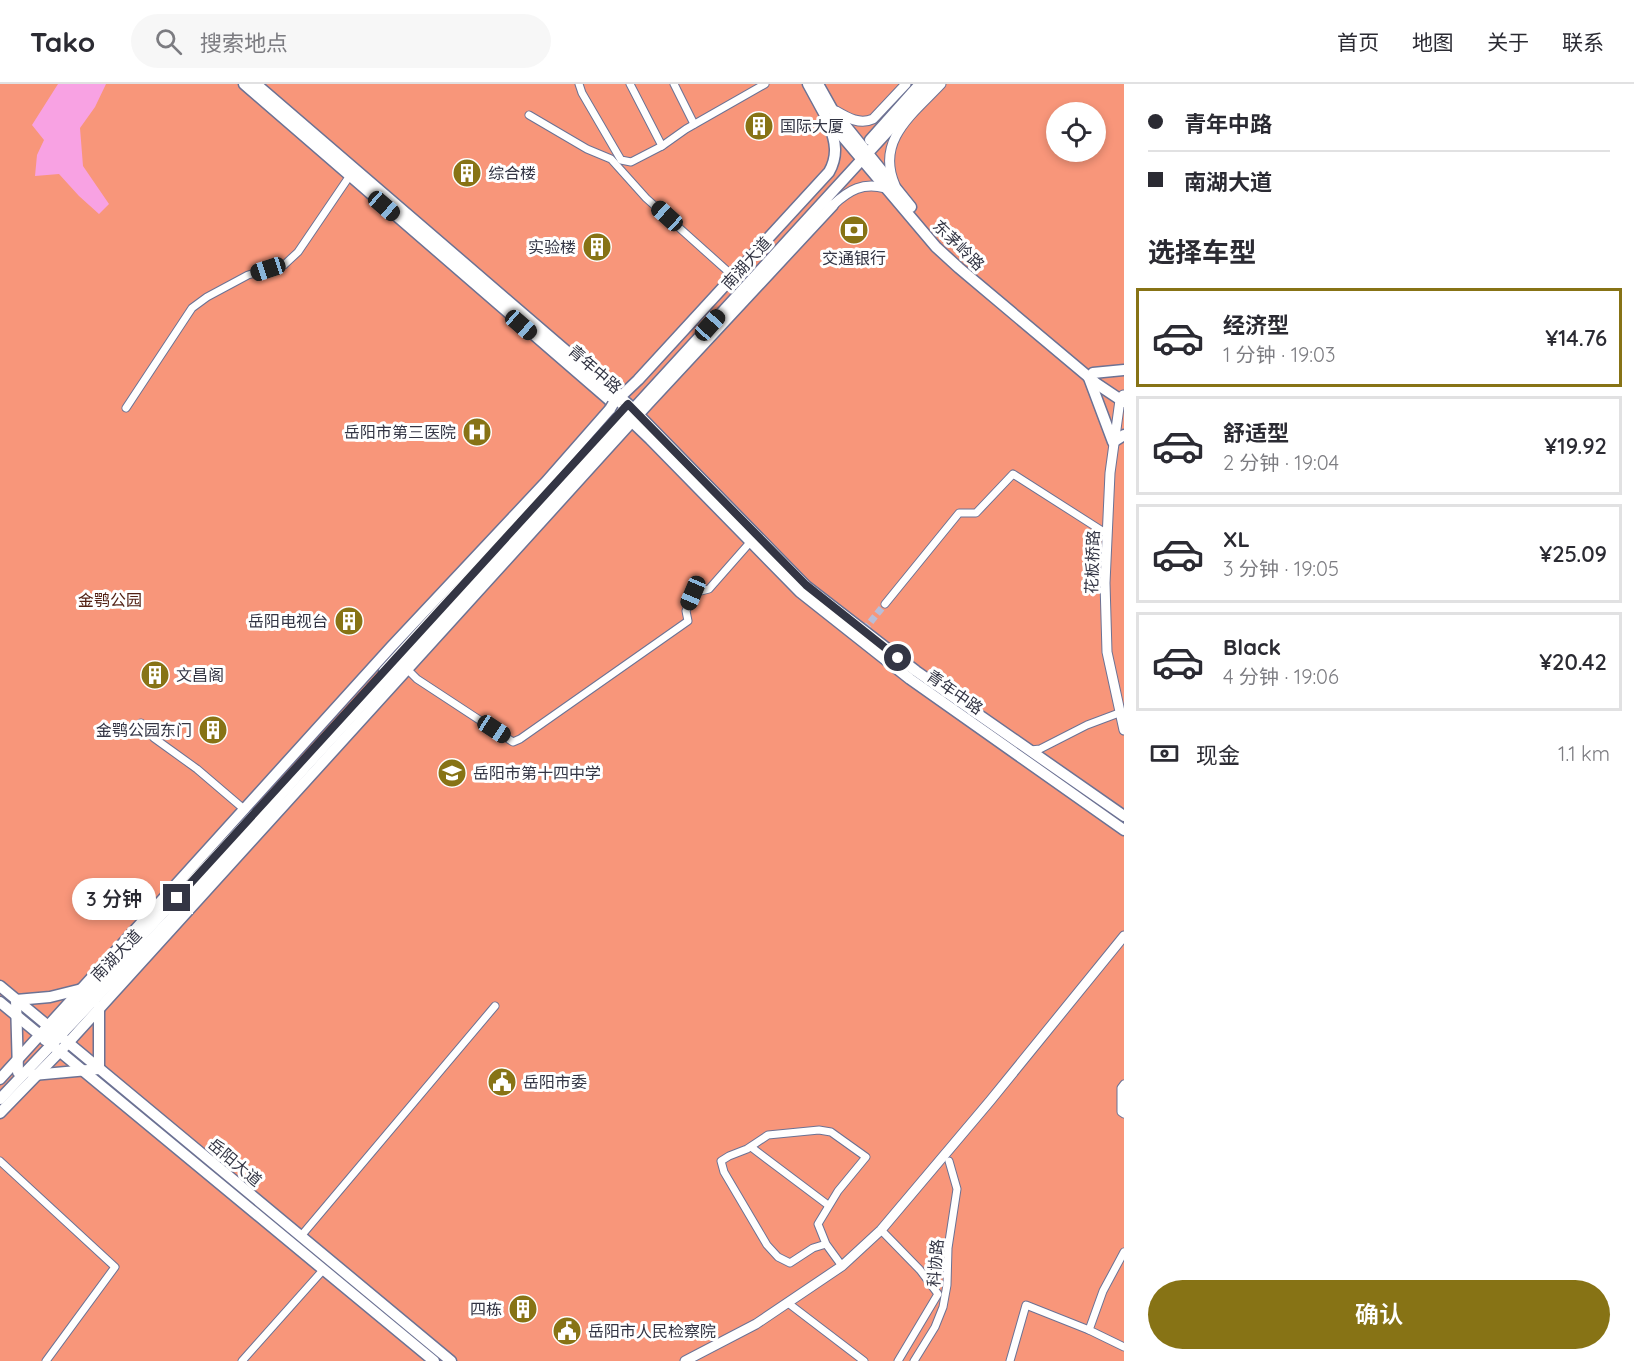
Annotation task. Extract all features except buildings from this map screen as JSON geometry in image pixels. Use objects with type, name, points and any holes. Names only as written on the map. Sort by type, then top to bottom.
[{"type":"main road","name":"青年中路","points":[[244,84],[352,173],[625,410],[754,539],[806,585],[916,672],[1124,816]]},
{"type":"main road","name":"青年中路","points":[[256,84],[352,173]]},
{"type":"main road","name":"东茅岭路","points":[[808,84],[829,113],[862,153],[899,192],[939,243],[961,265],[1091,375]]},
{"type":"main road","name":"东茅岭路","points":[[818,84],[829,113]]},
{"type":"main road","name":"南湖大道","points":[[862,153],[920,84]]},
{"type":"main road","name":"南湖大道","points":[[0,1099],[20,1074],[625,410],[862,153],[930,84]]},
{"type":"main road","points":[[0,1078],[17,1060],[99,1009],[408,670],[625,410],[638,380],[829,172],[836,160],[829,113]]},
{"type":"main road","name":"东茅岭路","points":[[862,153],[885,188],[936,247],[958,268],[1091,375],[1123,397]]},
{"type":"main road","points":[[0,1113],[36,1075],[83,988],[391,647],[552,475],[625,410],[833,205]]},
{"type":"main road","points":[[1124,370],[1091,375],[1113,442],[1124,435]]},
{"type":"main road","name":"青年中路","points":[[754,539],[800,592],[910,679],[1124,830]]},
{"type":"main road","name":"岳阳大道","points":[[0,986],[54,1038],[83,1071],[434,1361]]},
{"type":"main road","points":[[83,988],[99,988],[99,1069],[36,1075],[20,1074],[17,1060],[16,1000],[50,997],[83,988]]},
{"type":"main road","name":"岳阳大道","points":[[0,1002],[99,1069],[451,1361]]},
{"type":"main road","name":"南湖大道","points":[[0,1090],[20,1074]]},
{"type":"street","points":[[579,84],[621,160],[631,162],[765,84]]},
{"type":"street","points":[[630,84],[662,146]]},
{"type":"street","points":[[674,84],[694,124]]},
{"type":"street","points":[[829,113],[859,122],[867,121],[873,118],[906,84]]},
{"type":"street","points":[[899,192],[892,178],[889,157],[893,138],[941,84]]},
{"type":"street","points":[[529,116],[587,149],[611,159],[646,198],[733,276]]},
{"type":"street","points":[[126,408],[192,308],[207,297],[248,275],[284,266],[298,252],[352,173]]},
{"type":"street","points":[[833,205],[846,193],[863,186],[873,185],[885,188]]},
{"type":"street","name":"花板桥路","points":[[1123,397],[1113,442],[1105,583],[1107,652],[1124,730]]},
{"type":"street","points":[[885,604],[959,513],[976,513],[1013,474],[1107,534]]},
{"type":"street","points":[[408,670],[417,680],[513,742],[688,621],[686,611],[693,593],[709,589],[754,539]]},
{"type":"street","points":[[1026,750],[1040,749],[1087,725],[1119,713]]},
{"type":"street","points":[[141,723],[154,738],[197,768],[245,810]]},
{"type":"street","points":[[685,1361],[756,1324],[788,1303],[842,1266],[881,1230],[990,1101],[1124,936]]},
{"type":"street","points":[[301,1236],[495,1006]]},
{"type":"street","points":[[1124,1084],[1121,1088],[1121,1112],[1124,1114]]},
{"type":"street","points":[[826,1244],[813,1248],[790,1263],[778,1257],[766,1245],[724,1172],[721,1161],[751,1147],[768,1135],[819,1130],[831,1132],[866,1156],[828,1205],[818,1224],[826,1244],[842,1266]]},
{"type":"street","points":[[751,1147],[828,1205]]},
{"type":"street","points":[[0,1161],[115,1267],[46,1361]]},
{"type":"street","name":"科协路","points":[[914,1361],[935,1327],[943,1307],[947,1285],[948,1248],[957,1189],[949,1161]]},
{"type":"street","points":[[881,1230],[920,1270],[938,1294],[898,1361]]},
{"type":"street","points":[[1089,1330],[1103,1291],[1124,1251]]},
{"type":"street","points":[[242,1361],[324,1269]]},
{"type":"street","points":[[788,1303],[864,1361]]},
{"type":"street","points":[[1010,1361],[1026,1305],[1089,1330],[1124,1347]]},
{"type":"green space","name":"金鹗公园","points":[[0,84],[1124,84],[1124,1361],[0,1361]]},
{"type":"shaded area","points":[[58,84],[106,84],[95,107],[80,128],[83,166],[109,204],[99,214],[59,174],[35,176],[37,155],[44,140],[32,125]]},
{"type":"tunnel","points":[[864,630],[885,604]]},
{"type":"place","name":"国际大厦","points":[[759,126]]},
{"type":"place","name":"综合楼","points":[[467,173]]},
{"type":"place","name":"交通银行","points":[[854,230]]},
{"type":"place","name":"实验楼","points":[[597,247]]},
{"type":"place","name":"岳阳市第三医院","points":[[477,432]]},
{"type":"place","name":"岳阳电视台","points":[[349,621]]},
{"type":"place","name":"文昌阁","points":[[155,675]]},
{"type":"place","name":"金鹗公园东门","points":[[213,730]]},
{"type":"place","name":"岳阳市第十四中学","points":[[452,773]]},
{"type":"place","name":"岳阳市委","points":[[502,1082]]},
{"type":"place","name":"四栋","points":[[523,1309]]},
{"type":"place","name":"岳阳市人民检察院","points":[[567,1331]]},
{"type":"route","points":[[177,898],[628,404],[806,585],[898,658]]}]
